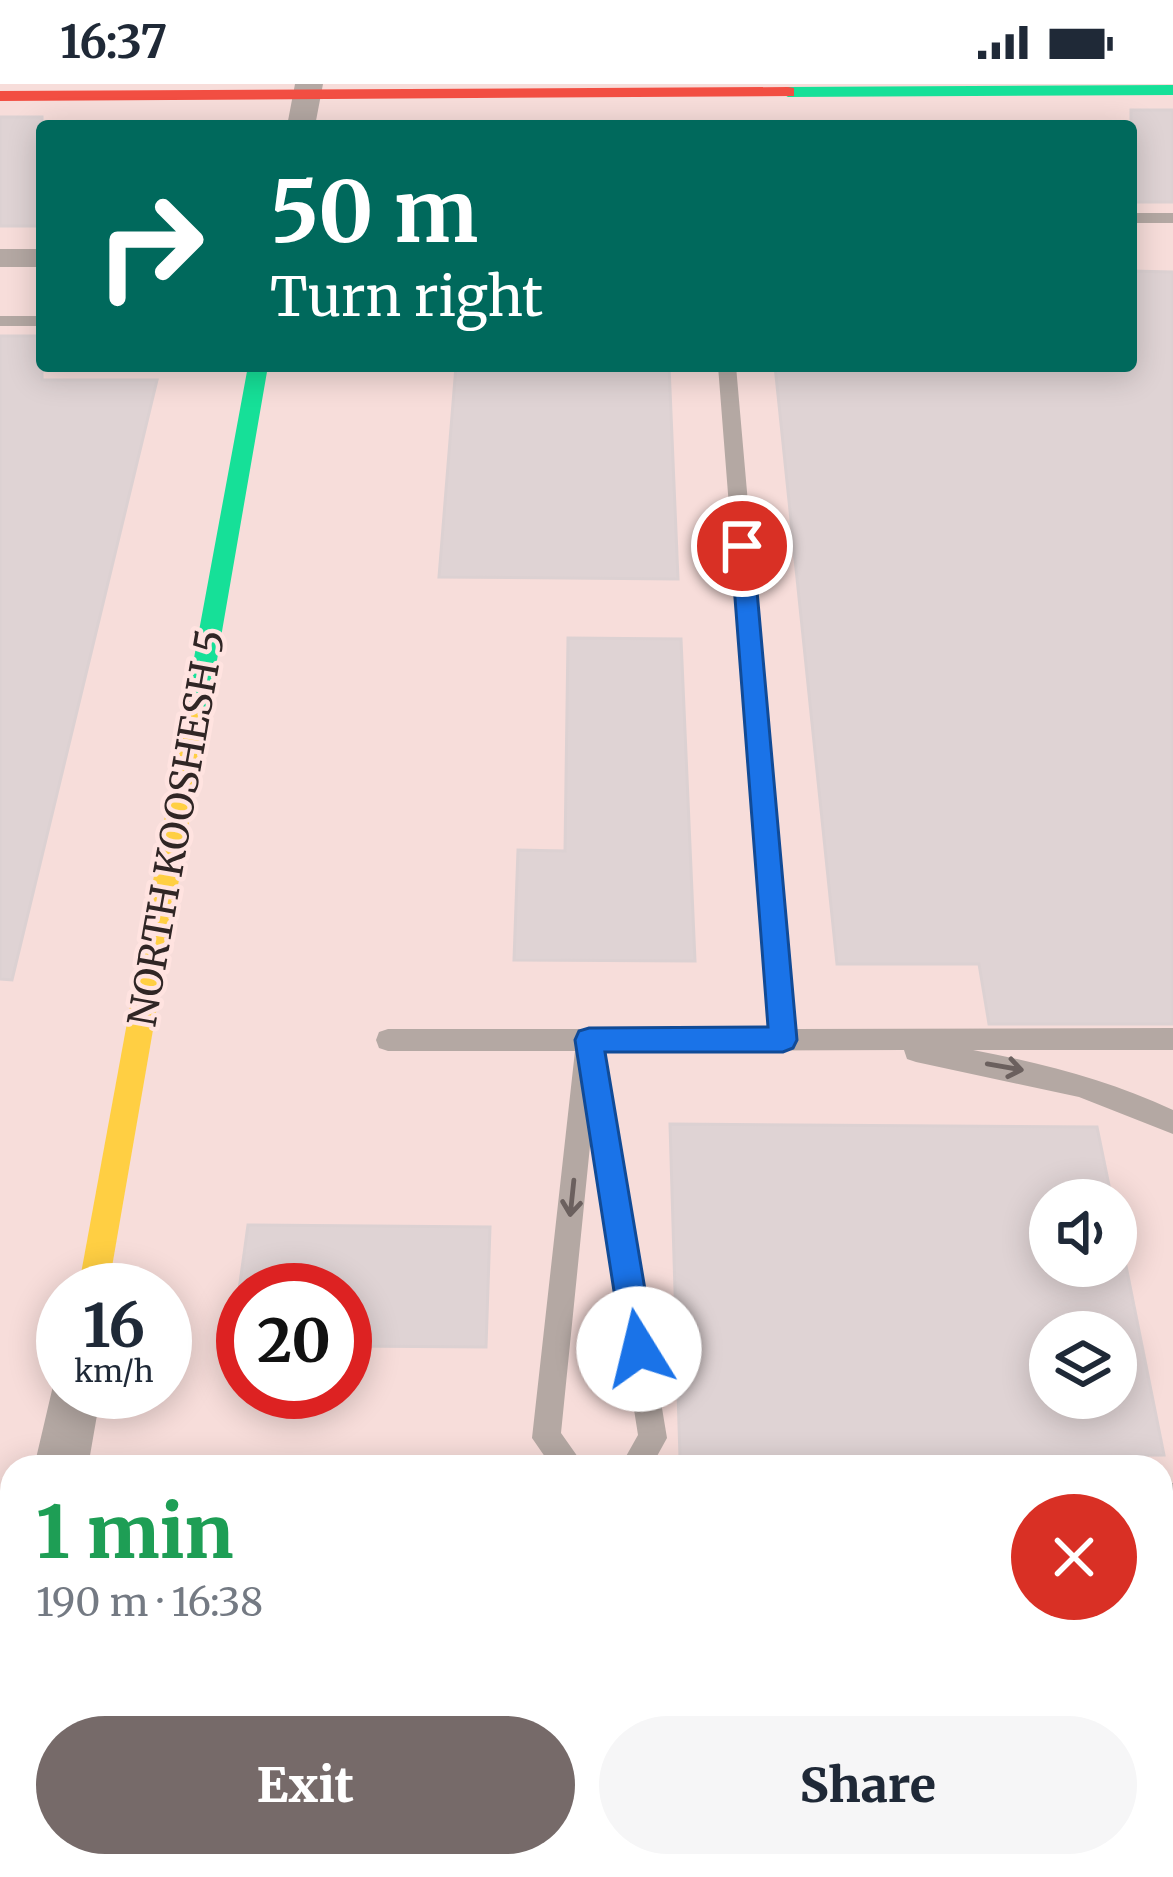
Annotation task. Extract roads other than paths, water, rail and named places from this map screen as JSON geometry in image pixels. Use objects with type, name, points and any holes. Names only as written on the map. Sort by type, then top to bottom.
[{"type":"street","points":[[302,120],[308,90]]},
{"type":"street","points":[[0,96],[308,90],[1173,90]]},
{"type":"street","points":[[0,258],[36,258]]},
{"type":"street","name":"NORTH KOOSHESH 5","points":[[98,1263],[257,372]]},
{"type":"street","points":[[64,1455],[70,1419]]},
{"type":"lane","points":[[1137,218],[1173,218]]},
{"type":"lane","points":[[0,321],[36,321]]},
{"type":"lane","points":[[727,372],[783,1040]]},
{"type":"lane","points":[[388,1040],[1173,1039]]},
{"type":"lane","points":[[561,1455],[546,1438],[589,1040]]},
{"type":"lane","points":[[589,1040],[653,1438],[642,1455]]},
{"type":"lane","points":[[849,1040],[1057,1076],[1120,1095],[1173,1122]]}]
